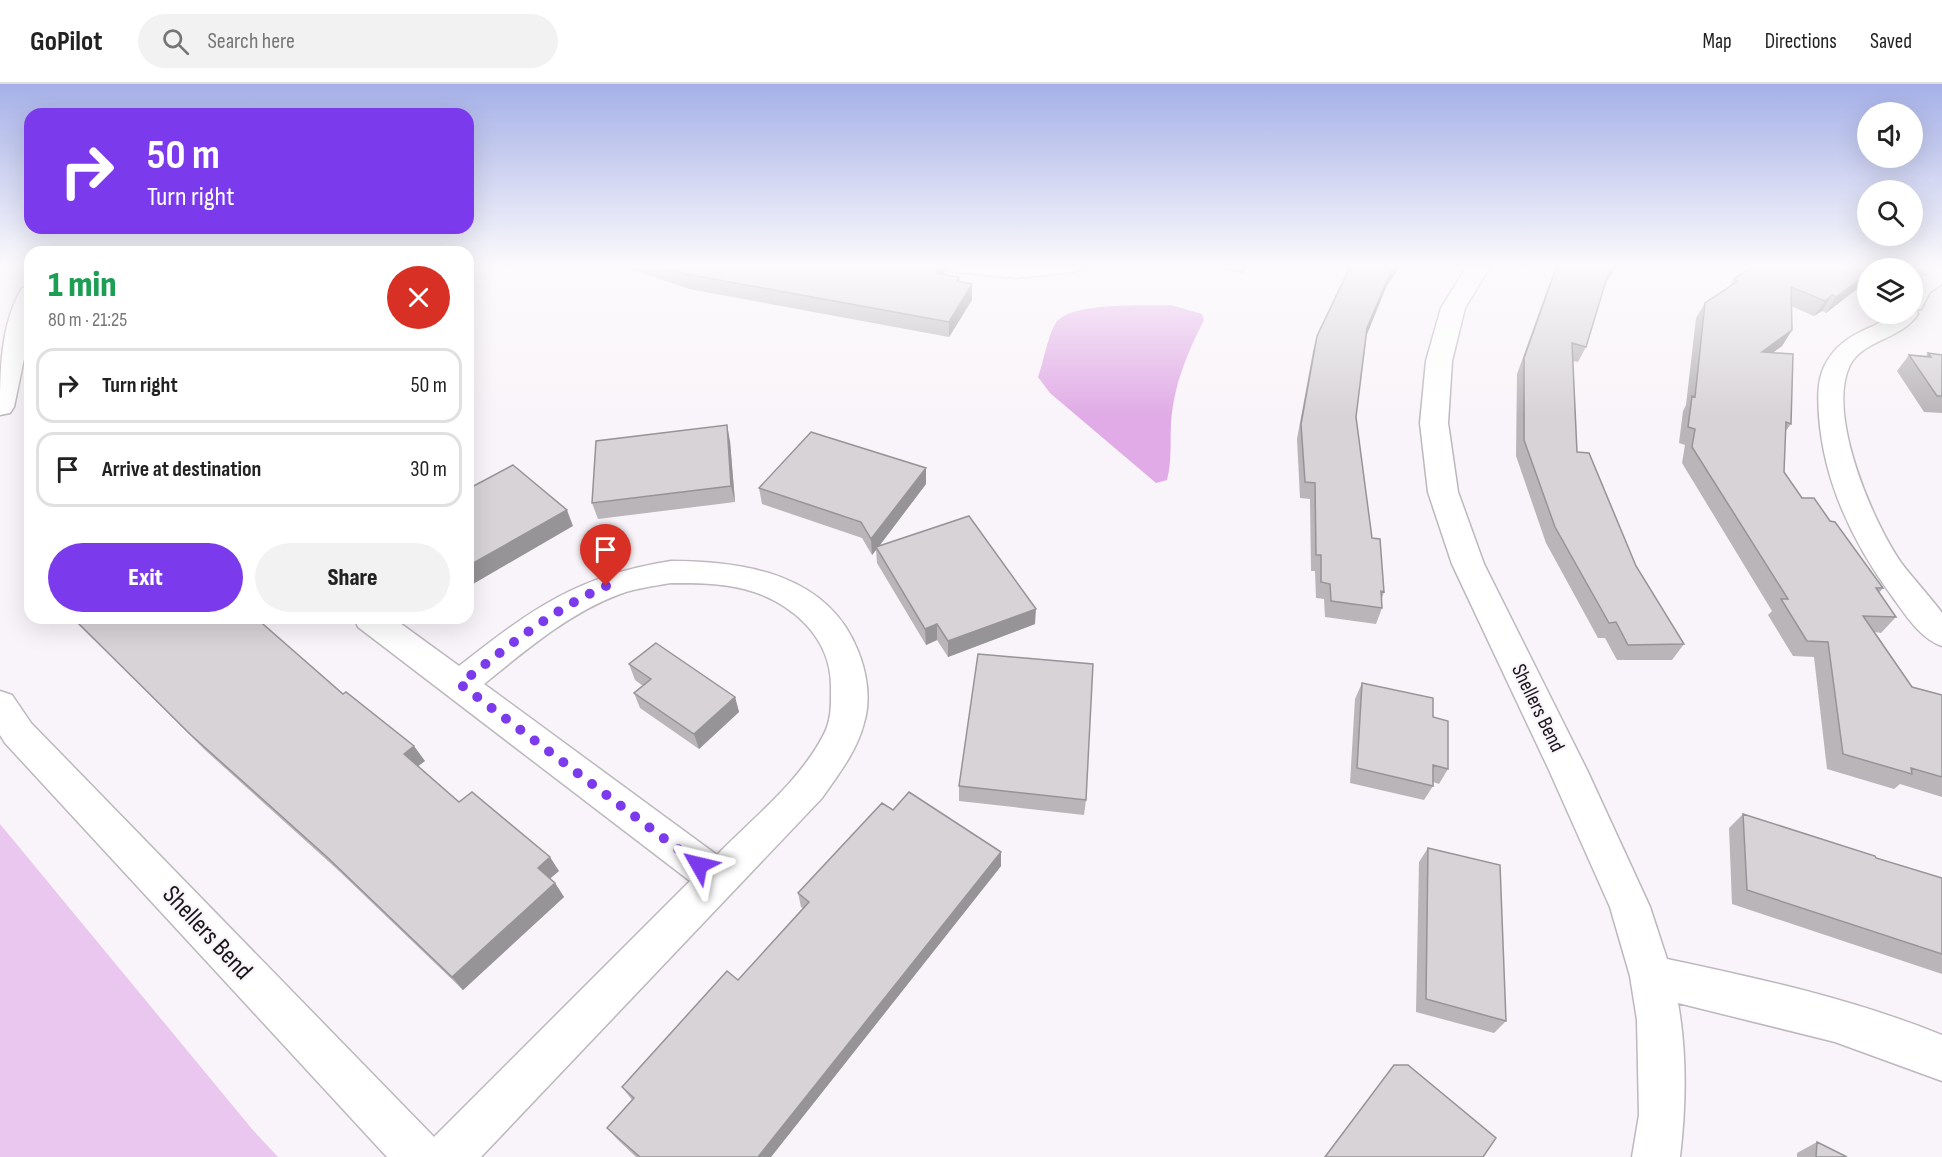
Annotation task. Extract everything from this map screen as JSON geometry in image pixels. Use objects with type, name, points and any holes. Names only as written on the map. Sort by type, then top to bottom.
[{"type":"street","points":[[0,407],[21,315]]},
{"type":"street","name":"Shellers Bend","points":[[1451,315],[1439,361],[1434,423],[1443,492],[1468,564],[1568,770],[1630,907],[1651,976],[1659,1020],[1662,1115],[1656,1157]]},
{"type":"street","points":[[1893,324],[1855,344],[1843,355],[1835,370],[1831,391],[1832,419],[1845,477],[1863,526],[1930,613],[1942,633]]},
{"type":"street","points":[[448,1157],[809,787],[836,748],[849,713],[850,680],[843,652],[827,623],[804,602],[779,587],[754,578],[723,572],[693,570],[634,577],[574,600],[536,624],[460,684]]},
{"type":"street","points":[[378,624],[718,879]]},
{"type":"street","name":"Shellers Bend","points":[[0,705],[18,733],[420,1157]]},
{"type":"street","points":[[1651,976],[1840,1022],[1906,1042],[1942,1058]]},
{"type":"shaded area","points":[[1066,315],[1202,315],[1204,320],[1187,357],[1175,395],[1167,480],[1156,483],[1050,393],[1038,377],[1052,330]]},
{"type":"shaded area","points":[[0,824],[252,1129],[278,1157],[0,1157]]},
{"type":"building","points":[[911,315],[953,315],[949,322]]},
{"type":"building","points":[[1327,315],[1372,315],[1367,328],[1356,417],[1372,538],[1380,539],[1384,592],[1381,591],[1382,608],[1331,601],[1330,584],[1321,582],[1321,555],[1316,555],[1315,483],[1305,482],[1301,424],[1317,336]]},
{"type":"building","points":[[1539,315],[1596,315],[1586,347],[1572,343],[1577,452],[1589,453],[1636,566],[1684,644],[1628,645],[1616,622],[1609,623],[1555,527],[1524,440],[1524,358]]},
{"type":"building","points":[[1704,315],[1792,315],[1792,330],[1762,352],[1793,354],[1791,424],[1786,422],[1784,472],[1802,498],[1814,498],[1830,521],[1835,522],[1883,588],[1876,588],[1896,617],[1863,616],[1912,687],[1942,695],[1942,777],[1911,768],[1912,774],[1843,754],[1828,642],[1807,641],[1781,599],[1788,599],[1692,447],[1695,429],[1688,427],[1692,396],[1695,397]]},
{"type":"building","points":[[1928,353],[1942,355],[1942,396],[1937,396],[1909,355],[1931,357]]},
{"type":"building","points":[[727,425],[731,486],[592,503],[596,441]]},
{"type":"building","points":[[811,432],[926,468],[871,539],[861,522],[759,488]]},
{"type":"building","points":[[513,465],[567,510],[474,563],[474,486]]},
{"type":"building","points":[[969,516],[1036,609],[948,641],[937,624],[925,629],[876,547]]},
{"type":"building","points":[[79,624],[263,624],[343,694],[346,692],[414,746],[404,754],[459,802],[472,792],[550,857],[538,868],[555,883],[452,977],[327,857],[191,735]]},
{"type":"building","points":[[656,643],[735,697],[694,734],[634,693],[651,679],[629,664]]},
{"type":"building","points":[[978,654],[1093,664],[1086,800],[959,786]]},
{"type":"building","points":[[1362,683],[1433,698],[1433,717],[1448,721],[1448,769],[1433,765],[1433,786],[1357,768]]},
{"type":"building","points":[[909,792],[1001,852],[758,1157],[640,1157],[607,1128],[634,1098],[622,1087],[727,971],[738,980],[809,902],[798,893],[882,803],[893,810]]},
{"type":"building","points":[[1743,814],[1942,878],[1942,954],[1747,890]]},
{"type":"building","points":[[1428,848],[1500,865],[1506,1021],[1426,999]]},
{"type":"building","points":[[1394,1065],[1408,1065],[1496,1138],[1483,1157],[1325,1157]]},
{"type":"building","points":[[1817,1142],[1847,1157],[1816,1157]]},
{"type":"route","points":[[606,586],[574,600],[536,624],[460,684],[699,865]]}]
